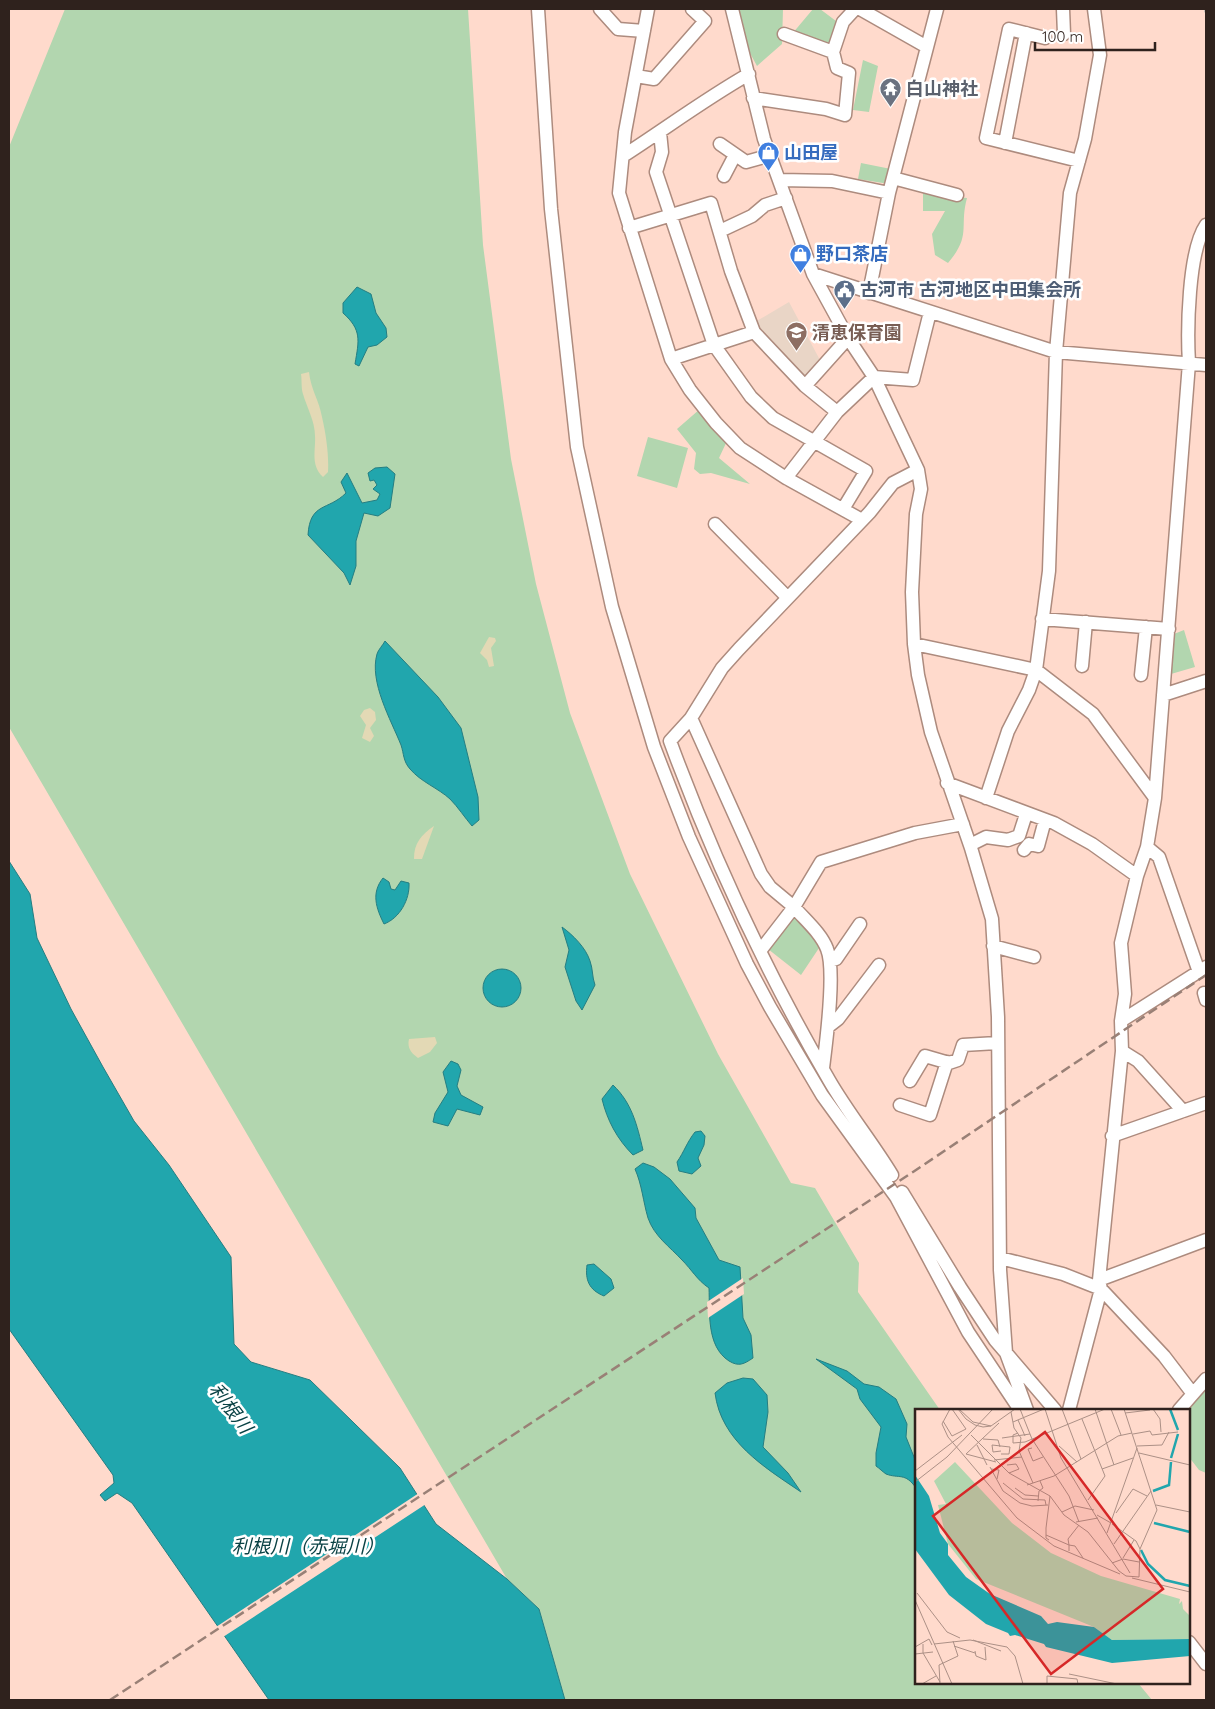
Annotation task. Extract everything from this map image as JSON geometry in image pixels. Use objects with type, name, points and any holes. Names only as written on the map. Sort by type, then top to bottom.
[{"type":"street","points":[[538,9],[550,200],[577,447],[612,607],[654,747],[693,845],[747,964],[770,1006],[822,1095],[896,1197],[968,1332],[1019,1409]]},
{"type":"street","points":[[600,9],[618,29],[644,31]]},
{"type":"street","points":[[648,9],[625,132],[619,193],[671,359],[690,390],[734,442],[786,478],[862,520]]},
{"type":"street","points":[[636,76],[654,79],[705,21],[692,9]]},
{"type":"street","points":[[732,9],[749,74],[753,98],[770,155],[813,274],[848,338],[874,377],[918,470],[921,488],[916,514],[912,592],[914,644],[924,705],[947,783],[970,844],[992,919],[998,1017],[1000,1258],[1006,1354],[1027,1409]]},
{"type":"street","points":[[753,98],[826,109],[844,115],[849,73],[837,68],[833,52],[843,22],[855,9]]},
{"type":"street","points":[[860,9],[927,47]]},
{"type":"street","points":[[869,293],[889,193],[937,9]]},
{"type":"street","points":[[1063,9],[1064,34]]},
{"type":"street","points":[[986,798],[1008,731],[1029,690],[1036,670],[1049,571],[1056,352],[1070,193],[1079,161],[1100,55],[1094,9]]},
{"type":"street","points":[[1046,38],[1009,29],[986,138],[1079,161]]},
{"type":"street","points":[[1005,143],[1026,33]]},
{"type":"street","points":[[784,34],[833,52]]},
{"type":"street","points":[[623,156],[720,90],[749,74]]},
{"type":"street","points":[[660,132],[662,152],[656,172],[714,345],[751,396],[773,418],[813,443],[866,471],[843,509]]},
{"type":"street","points":[[720,144],[746,162],[770,155]]},
{"type":"street","points":[[724,176],[735,155]]},
{"type":"street","points":[[893,178],[957,195]]},
{"type":"street","points":[[780,180],[832,181],[889,193]]},
{"type":"street","points":[[720,231],[752,216],[765,205],[786,198]]},
{"type":"street","points":[[629,228],[711,203],[731,271],[754,332],[805,386],[837,412]]},
{"type":"street","points":[[1069,1409],[1100,1285],[1107,1192],[1112,1164],[1112,1136],[1122,1051],[1121,1021],[1125,994],[1121,943],[1137,876],[1147,847],[1155,798],[1189,363],[1187,330],[1195,261],[1200,234],[1206,225]]},
{"type":"street","points":[[813,274],[1056,352],[1206,365]]},
{"type":"street","points":[[786,478],[837,412],[874,377],[913,380],[930,312]]},
{"type":"street","points":[[671,359],[754,332]]},
{"type":"street","points":[[805,386],[848,338]]},
{"type":"street","points":[[918,470],[893,483],[862,520],[787,597],[722,668],[691,718],[670,741],[705,832],[760,951],[823,1068],[853,1119],[888,1169],[960,1287],[1006,1354],[1054,1409]]},
{"type":"street","points":[[715,524],[787,597]]},
{"type":"street","points":[[1042,619],[1168,629]]},
{"type":"street","points":[[1082,666],[1086,622]]},
{"type":"street","points":[[1141,675],[1146,627]]},
{"type":"street","points":[[914,644],[1036,670],[1093,714],[1155,798]]},
{"type":"street","points":[[1163,695],[1206,681]]},
{"type":"street","points":[[691,718],[761,874],[770,887],[794,907],[822,939],[827,948],[830,961],[828,1026],[823,1068]]},
{"type":"street","points":[[947,783],[1045,820],[1092,844],[1137,876]]},
{"type":"street","points":[[970,844],[986,837],[1008,840],[1019,836],[1026,814]]},
{"type":"street","points":[[1024,850],[1029,844],[1038,846],[1045,820]]},
{"type":"street","points":[[760,951],[794,907],[821,862],[915,833],[963,824]]},
{"type":"street","points":[[1121,1021],[1202,969],[1159,857],[1147,847]]},
{"type":"street","points":[[830,961],[836,959],[860,924]]},
{"type":"street","points":[[994,946],[1034,957]]},
{"type":"street","points":[[828,1026],[838,1019],[879,965]]},
{"type":"street","points":[[910,1081],[925,1056],[947,1062],[958,1060],[963,1045],[997,1043]]},
{"type":"street","points":[[1122,1051],[1138,1061],[1183,1111]]},
{"type":"street","points":[[900,1105],[930,1115],[947,1062]]},
{"type":"street","points":[[1112,1136],[1206,1103]]},
{"type":"street","points":[[1100,1285],[1206,1240]]},
{"type":"street","points":[[1000,1258],[1100,1285],[1164,1356],[1193,1394]]},
{"type":"street","points":[[1181,1409],[1206,1379]]},
{"type":"street","points":[[1190,1643],[1206,1664]]},
{"type":"shaded area","name":"清恵保育園","points":[[789,302],[821,362],[804,382],[767,341],[755,322]]},
{"type":"green space","points":[[65,9],[468,9],[483,245],[511,459],[536,584],[570,713],[630,874],[718,1054],[791,1183],[815,1188],[859,1263],[858,1292],[939,1409],[915,1409],[915,1684],[1139,1684],[1152,1700],[565,1700],[539,1609],[507,1579],[9,727],[9,147]]},
{"type":"green space","points":[[738,9],[783,9],[782,44],[757,66],[744,42]]},
{"type":"green space","points":[[813,9],[820,9],[840,24],[831,49],[792,34]]},
{"type":"green space","points":[[863,60],[878,66],[869,112],[853,110]]},
{"type":"green space","points":[[861,163],[891,169],[889,184],[858,179]]},
{"type":"green space","points":[[923,193],[967,198],[964,231],[960,245],[948,263],[935,255],[932,234],[945,211],[923,211]]},
{"type":"green space","points":[[700,409],[727,441],[719,458],[750,484],[711,473],[700,474],[694,469],[696,453],[677,429]]},
{"type":"green space","points":[[648,437],[688,448],[677,488],[637,476]]},
{"type":"green space","points":[[1184,630],[1195,667],[1171,674],[1174,634]]},
{"type":"green space","points":[[794,914],[821,945],[801,975],[768,949]]},
{"type":"green space","points":[[1206,1387],[1206,1473],[1199,1470],[1190,1458],[1189,1409]]},
{"type":"sand","points":[[309,372],[311,384],[321,411],[327,444],[328,472],[323,477],[316,468],[314,457],[315,430],[302,389],[301,374]]},
{"type":"sand","points":[[489,637],[495,638],[496,641],[491,648],[494,666],[489,667],[487,660],[480,653]]},
{"type":"sand","points":[[370,708],[375,712],[376,720],[370,728],[374,736],[370,742],[362,738],[366,725],[360,716],[364,710]]},
{"type":"sand","points":[[434,826],[422,859],[414,859],[415,848],[419,840]]},
{"type":"sand","points":[[435,1037],[437,1043],[430,1052],[418,1058],[410,1050],[409,1039]]},
{"type":"water","points":[[357,287],[371,294],[376,313],[386,328],[387,337],[377,345],[368,347],[359,366],[355,364],[358,336],[353,325],[343,313],[343,303]]},
{"type":"water","points":[[387,467],[395,474],[390,508],[378,516],[364,513],[356,541],[356,566],[350,585],[344,573],[308,535],[309,524],[316,512],[346,493],[341,482],[347,473],[362,503],[377,500],[380,494],[373,489],[377,485],[374,480],[370,481],[368,473],[375,468]]},
{"type":"water","points":[[385,641],[438,697],[461,728],[478,797],[479,820],[472,826],[450,799],[419,778],[406,763],[401,745],[378,689],[375,665],[378,651]]},
{"type":"water","name":"利根川（赤堀川）","points":[[9,861],[30,894],[37,938],[71,1009],[103,1067],[134,1121],[169,1165],[231,1257],[234,1344],[251,1362],[310,1380],[400,1468],[436,1524],[507,1579],[539,1609],[565,1700],[269,1700],[132,1503],[117,1493],[105,1501],[100,1495],[114,1483],[113,1475],[9,1329]]},
{"type":"water","points":[[383,878],[389,882],[391,889],[395,890],[401,881],[409,883],[408,895],[403,907],[395,917],[384,924],[376,901],[377,889]]},
{"type":"water","points":[[562,927],[575,938],[588,956],[591,964],[595,985],[582,1010],[576,1001],[565,967],[569,950]]},
{"type":"water","points":[[502,969],[516,974],[521,988],[516,1002],[502,1007],[488,1002],[483,988],[488,974]]},
{"type":"water","points":[[451,1061],[458,1064],[461,1070],[457,1086],[461,1095],[483,1107],[480,1115],[457,1109],[448,1126],[433,1122],[435,1113],[448,1092],[443,1072]]},
{"type":"water","points":[[613,1085],[625,1099],[633,1115],[638,1132],[643,1150],[633,1155],[617,1136],[604,1107],[602,1099]]},
{"type":"water","points":[[701,1131],[705,1136],[704,1145],[698,1158],[701,1166],[692,1174],[679,1171],[677,1162],[695,1132]]},
{"type":"water","points":[[643,1163],[654,1167],[670,1179],[695,1208],[696,1218],[719,1260],[740,1267],[743,1318],[751,1335],[753,1358],[747,1362],[736,1364],[729,1361],[716,1347],[711,1328],[709,1288],[701,1282],[654,1230],[646,1212],[635,1169]]},
{"type":"water","points":[[594,1264],[611,1279],[614,1288],[604,1296],[595,1291],[589,1284],[587,1265]]},
{"type":"water","points":[[816,1359],[847,1371],[864,1384],[879,1387],[896,1399],[907,1424],[906,1437],[915,1460],[915,1487],[909,1480],[886,1474],[876,1466],[876,1453],[881,1427],[860,1399],[857,1389]]},
{"type":"water","points":[[743,1378],[753,1379],[767,1395],[768,1412],[763,1447],[788,1473],[801,1492],[773,1473],[746,1451],[726,1425],[719,1410],[715,1393],[727,1383]]},
{"type":"pier","points":[[743,1278],[744,1294],[708,1318],[707,1302]]},
{"type":"pier","points":[[419,1493],[426,1504],[223,1637],[216,1627]]},
{"type":"railway","points":[[110,1700],[913,1172],[1206,975]]},
{"type":"place","name":"白山神社","points":[[890,108]]},
{"type":"place","name":"山田屋","points":[[768,172]]},
{"type":"place","name":"野口茶店","points":[[800,273]]},
{"type":"place","name":"古河市 古河地区中田集会所","points":[[844,309]]},
{"type":"place","name":"清恵保育園","points":[[796,352]]},
{"type":"water label","name":"利根川","points":[[231,1408]]}]
